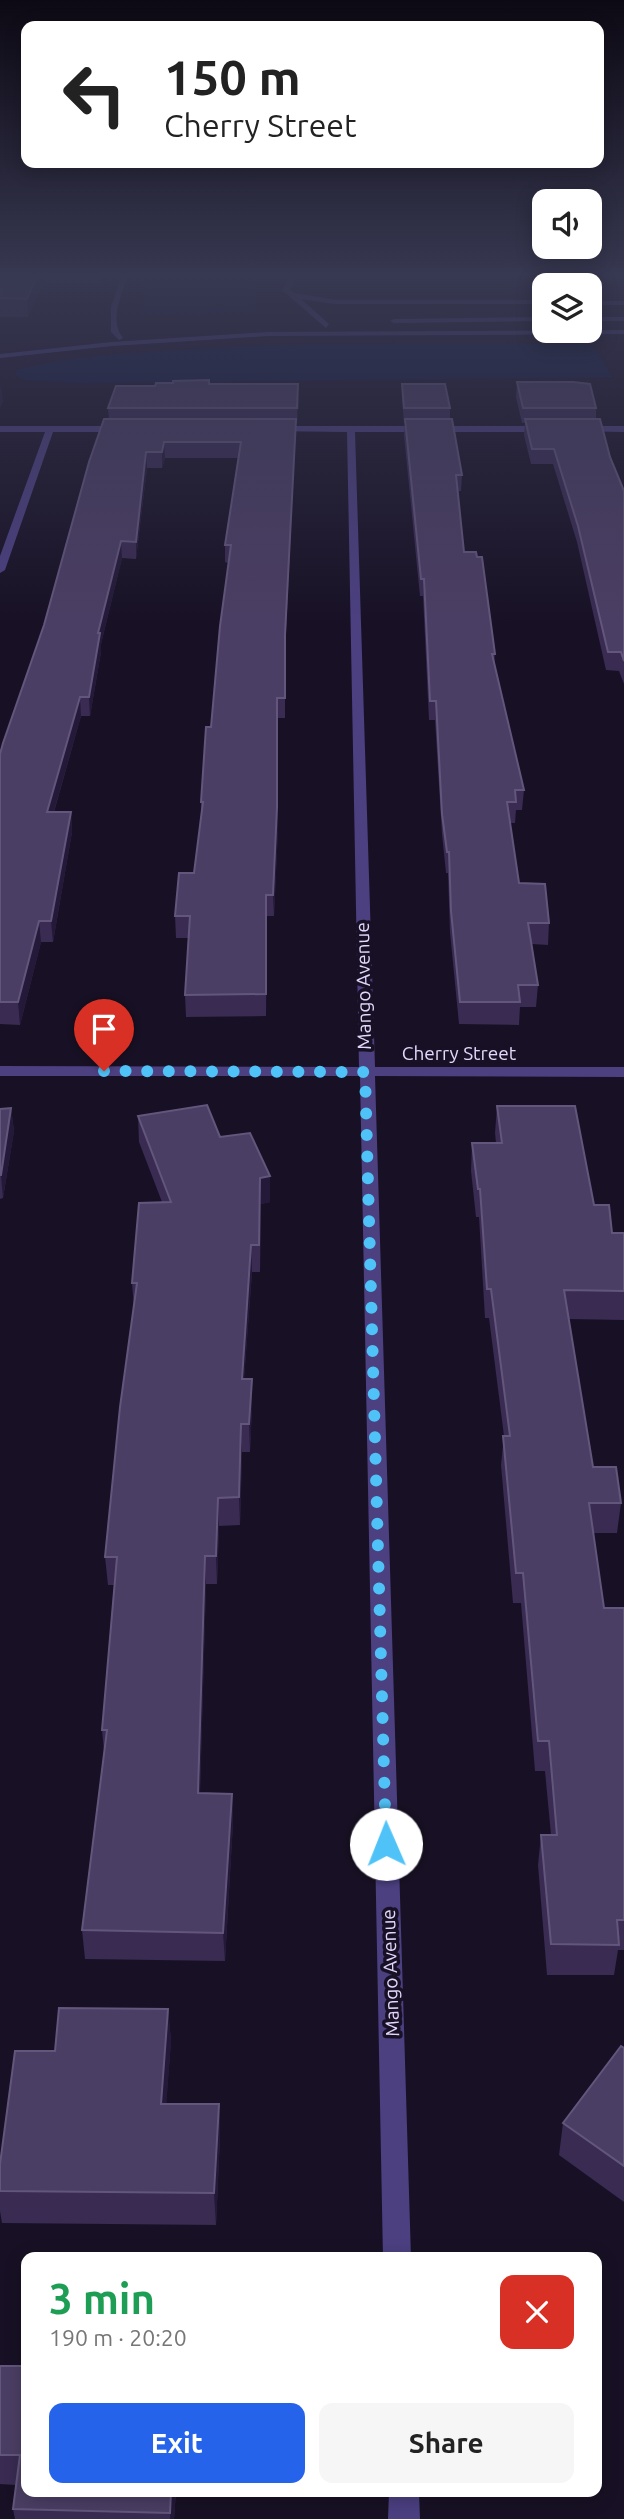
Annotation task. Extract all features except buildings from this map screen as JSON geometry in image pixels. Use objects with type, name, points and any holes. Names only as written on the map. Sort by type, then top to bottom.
[{"type":"street","points":[[0,429],[132,429]]},
{"type":"street","points":[[0,570],[50,429]]},
{"type":"street","points":[[269,429],[556,429]]},
{"type":"street","name":"Mango Avenue","points":[[351,429],[365,1072],[397,2252]]},
{"type":"street","points":[[569,429],[624,429]]},
{"type":"street","name":"Cherry Street","points":[[0,1071],[624,1072]]},
{"type":"street","points":[[404,2497],[404,2519]]},
{"type":"route","points":[[104,1071],[365,1072],[386,1844]]}]
